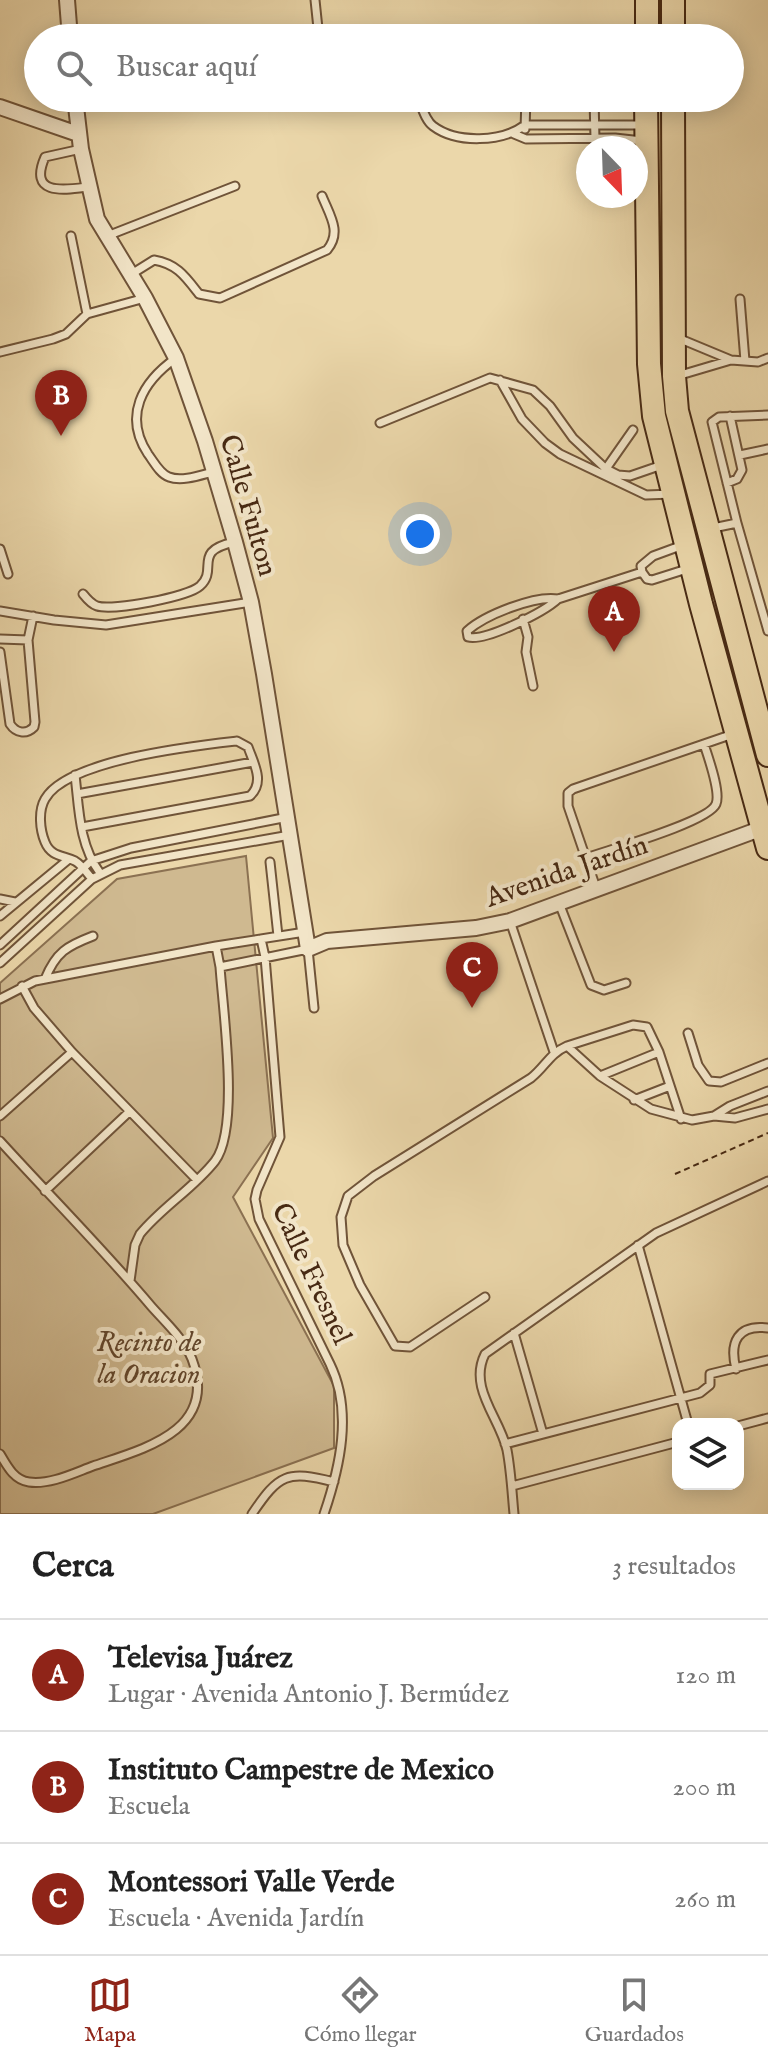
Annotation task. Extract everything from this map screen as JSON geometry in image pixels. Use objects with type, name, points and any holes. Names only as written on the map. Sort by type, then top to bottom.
[{"type":"main road","points":[[647,0],[647,24]]},
{"type":"main road","points":[[673,0],[673,24]]},
{"type":"main road","points":[[646,112],[650,390],[664,464],[766,834]]},
{"type":"main road","points":[[673,112],[674,376],[681,428],[768,755]]},
{"type":"main road","points":[[646,134],[656,132],[659,140],[661,203],[673,225]]},
{"type":"main road","points":[[686,544],[696,550],[712,588],[727,602]]},
{"type":"main road","points":[[701,604],[713,616],[725,658],[731,663],[743,665]]},
{"type":"street","points":[[67,0],[69,24]]},
{"type":"street","points":[[0,107],[78,134]]},
{"type":"street","name":"Calle Fulton","points":[[76,112],[88,187],[97,219],[145,298],[176,358],[235,542],[251,602],[308,949]]},
{"type":"street","name":"Avenida Jardín","points":[[308,949],[327,941],[454,930],[510,921],[596,888],[766,834]]},
{"type":"street","name":"Avenida Jardín","points":[[306,932],[327,941]]},
{"type":"lane","points":[[315,0],[318,24]]},
{"type":"lane","points":[[424,112],[428,121],[445,132],[476,138],[514,134],[526,139],[576,139]]},
{"type":"lane","points":[[525,112],[526,139]]},
{"type":"lane","points":[[594,112],[595,136]]},
{"type":"lane","points":[[514,134],[525,125],[594,124],[646,134]]},
{"type":"lane","points":[[626,136],[646,134]]},
{"type":"lane","points":[[81,149],[45,157],[41,166],[42,181],[48,189],[60,191],[88,187]]},
{"type":"lane","points":[[107,236],[235,186]]},
{"type":"lane","points":[[129,276],[154,260],[170,262],[182,271],[199,294],[220,298],[327,250],[334,241],[336,228],[322,196]]},
{"type":"lane","points":[[71,236],[87,314]]},
{"type":"lane","points":[[0,352],[66,334],[87,314],[145,298]]},
{"type":"lane","points":[[740,299],[745,361]]},
{"type":"lane","points":[[674,336],[731,360],[758,362],[768,358]]},
{"type":"lane","points":[[176,358],[154,378],[140,400],[135,422],[137,433],[154,462],[168,477],[177,479],[213,472]]},
{"type":"lane","points":[[674,376],[731,360]]},
{"type":"lane","points":[[758,362],[768,369]]},
{"type":"lane","points":[[380,423],[490,378],[500,380],[533,390],[550,406],[603,471],[646,495],[672,494]]},
{"type":"lane","points":[[500,380],[522,419],[560,454],[618,475],[630,476],[664,464]]},
{"type":"lane","points":[[768,415],[714,418],[711,426],[768,631]]},
{"type":"lane","points":[[727,483],[737,479],[741,473],[740,455],[730,416]]},
{"type":"lane","points":[[603,471],[633,430]]},
{"type":"lane","points":[[740,455],[768,449]]},
{"type":"lane","points":[[707,529],[737,523]]},
{"type":"lane","points":[[83,594],[93,605],[108,607],[187,592],[204,581],[208,559],[214,550],[235,542]]},
{"type":"lane","points":[[686,544],[648,559],[641,566],[642,572],[652,580],[692,568]]},
{"type":"lane","points":[[0,549],[8,574]]},
{"type":"lane","points":[[558,599],[534,600],[479,622],[467,634],[470,639],[480,638],[558,599],[642,572]]},
{"type":"lane","points":[[0,611],[106,625],[251,602]]},
{"type":"lane","points":[[0,652],[10,724],[19,732],[26,732],[34,727],[35,722],[28,640],[33,616]]},
{"type":"lane","points":[[523,619],[533,686]]},
{"type":"lane","points":[[0,639],[28,640]]},
{"type":"lane","points":[[596,888],[568,806],[568,793],[736,734]]},
{"type":"lane","points":[[82,827],[250,796],[258,783],[248,747],[237,741],[119,761],[75,775],[47,795],[41,813],[45,842],[55,855],[83,868],[92,879]]},
{"type":"lane","points":[[586,858],[694,821],[712,810],[718,796],[704,744]]},
{"type":"lane","points":[[77,794],[253,762]]},
{"type":"lane","points":[[75,775],[84,845],[100,873]]},
{"type":"lane","points":[[0,945],[91,861],[131,848],[288,817]]},
{"type":"lane","points":[[0,963],[100,873],[135,861],[290,835]]},
{"type":"lane","points":[[0,916],[69,859]]},
{"type":"lane","points":[[270,862],[278,936]]},
{"type":"lane","points":[[0,899],[15,902]]},
{"type":"lane","points":[[559,903],[591,985],[604,990],[626,983]]},
{"type":"lane","points":[[510,921],[554,1052]]},
{"type":"lane","points":[[0,999],[22,986],[45,979],[306,932]]},
{"type":"lane","points":[[45,979],[57,954],[73,943],[93,936]]},
{"type":"lane","name":"Calle Fresnel","points":[[261,939],[280,1137],[255,1199],[259,1219],[337,1379],[343,1425],[334,1482],[324,1514]]},
{"type":"lane","points":[[130,1281],[135,1245],[140,1234],[197,1180],[222,1151],[229,1122],[220,967],[216,946]]},
{"type":"lane","points":[[220,967],[308,949],[314,1008]]},
{"type":"lane","points":[[22,986],[34,1008],[72,1052],[197,1180]]},
{"type":"lane","points":[[485,1297],[410,1347],[395,1346],[360,1285],[343,1245],[341,1233],[348,1196],[531,1078],[554,1052],[640,1025],[652,1033],[681,1119]]},
{"type":"lane","points":[[688,1033],[702,1072],[709,1081],[721,1082],[768,1063]]},
{"type":"lane","points":[[567,1046],[600,1076],[634,1100],[681,1119],[714,1116],[768,1091]]},
{"type":"lane","points":[[0,1116],[72,1052]]},
{"type":"lane","points":[[600,1076],[659,1052]]},
{"type":"lane","points":[[634,1100],[670,1086]]},
{"type":"lane","points":[[714,1116],[727,1120],[768,1109]]},
{"type":"lane","points":[[45,1191],[129,1112]]},
{"type":"lane","points":[[0,1141],[130,1281],[191,1355],[198,1387],[193,1408],[183,1424],[169,1438],[153,1446],[43,1482],[19,1480],[0,1454]]},
{"type":"lane","points":[[514,1514],[505,1444],[481,1388],[479,1372],[485,1354],[670,1225],[768,1181]]},
{"type":"lane","points":[[638,1245],[686,1418]]},
{"type":"lane","points":[[736,1369],[734,1345],[739,1336],[748,1328],[768,1328]]},
{"type":"lane","points":[[514,1333],[543,1434]]},
{"type":"lane","points":[[505,1444],[680,1398],[705,1390],[711,1380],[710,1374],[768,1360]]},
{"type":"lane","points":[[744,1424],[768,1418]]},
{"type":"lane","points":[[512,1486],[672,1444]]},
{"type":"lane","points":[[252,1514],[267,1491],[282,1480],[302,1474],[334,1482]]},
{"type":"path","points":[[675,1174],[768,1133]]},
{"type":"green space","name":"Recinto de la Oracion","points":[[246,856],[273,1138],[233,1197],[334,1386],[334,1448],[153,1514],[0,1514],[0,983],[117,879]]},
{"type":"place","name":"Instituto Campestre de Mexico","points":[[61,436]]},
{"type":"place","name":"Televisa Juárez","points":[[614,652]]},
{"type":"place","name":"Montessori Valle Verde","points":[[472,1008]]}]
